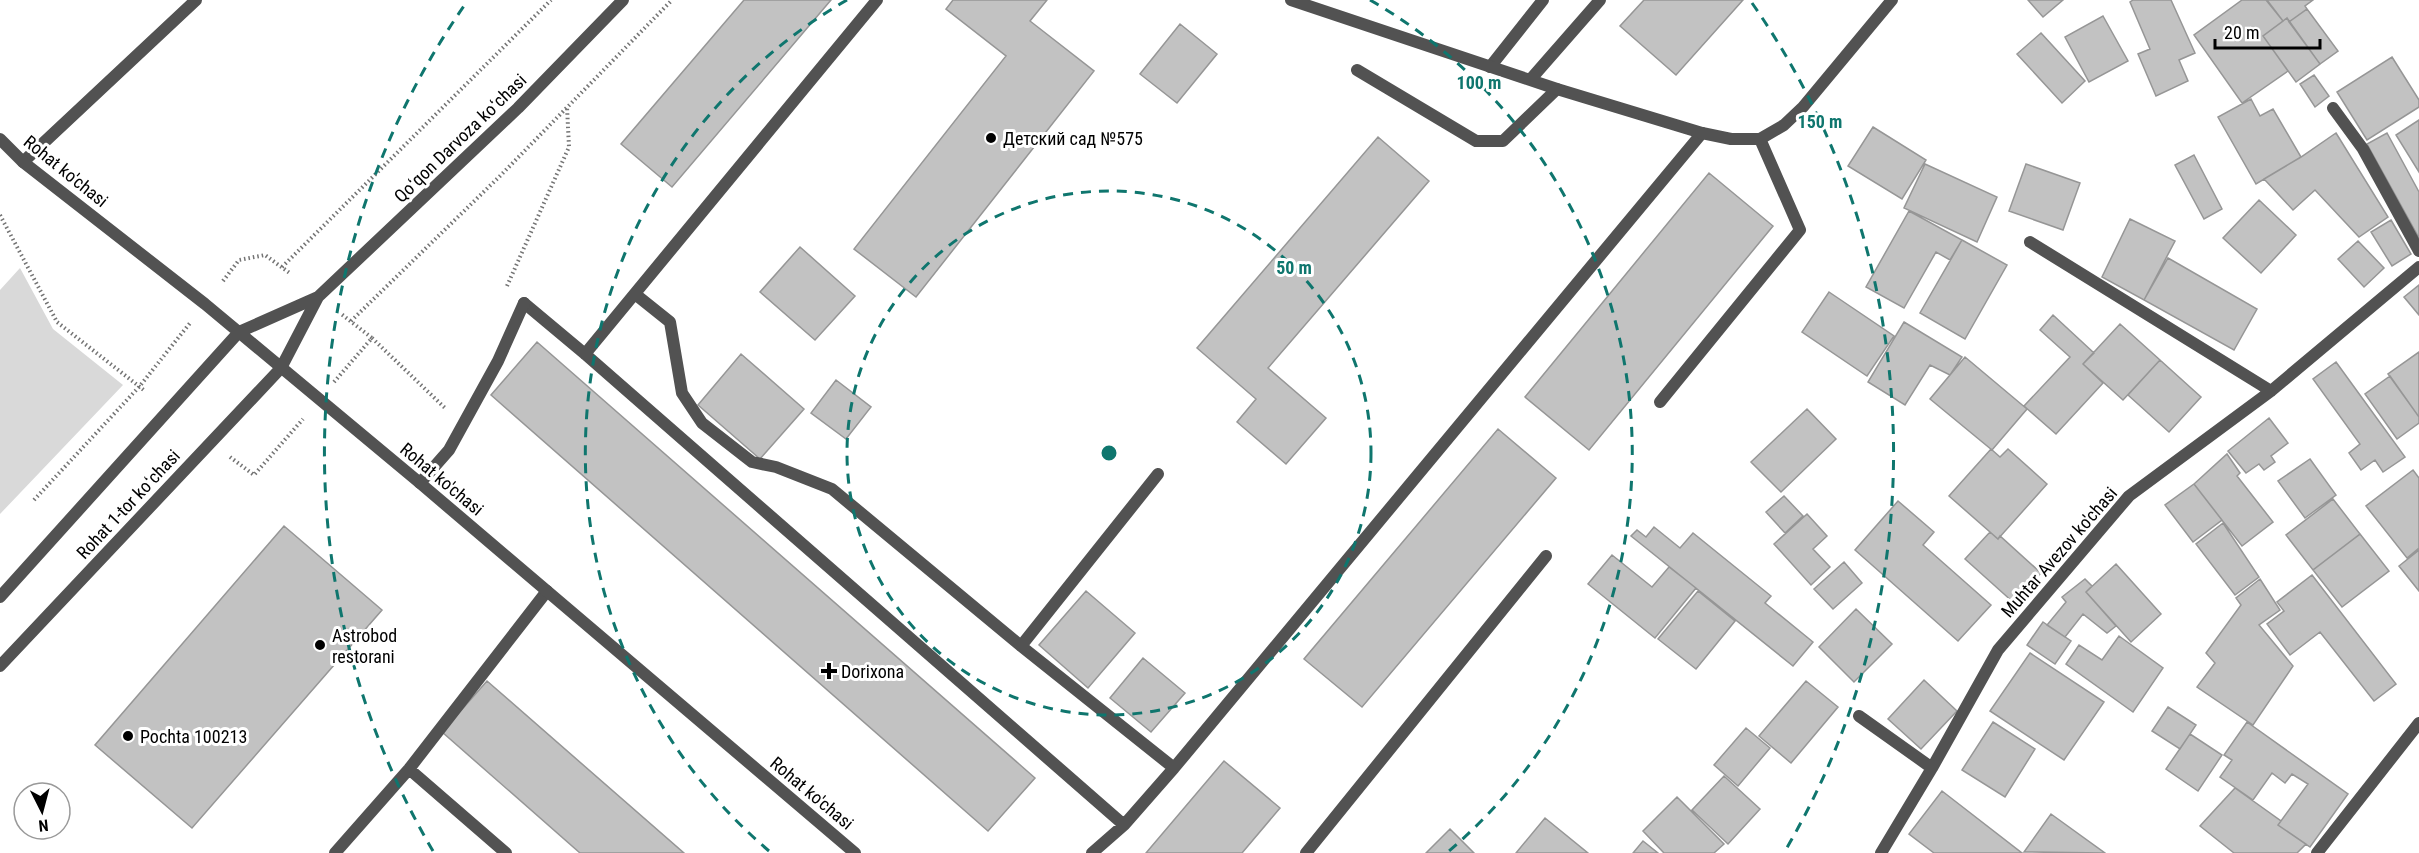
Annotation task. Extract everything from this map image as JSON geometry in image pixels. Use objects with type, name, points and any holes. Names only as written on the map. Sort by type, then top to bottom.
[{"type":"street","points":[[23,162],[196,0]]},
{"type":"street","name":"Qoʻqon Darvoza koʻchasi","points":[[281,368],[318,297],[518,108],[623,0]]},
{"type":"street","points":[[585,354],[876,0]]},
{"type":"street","points":[[1291,0],[1317,4],[1557,89],[1702,133],[1731,139],[1760,139],[1784,125],[1803,107],[1892,0]]},
{"type":"street","points":[[1490,67],[1543,0]]},
{"type":"street","points":[[1530,80],[1600,0]]},
{"type":"street","points":[[1357,70],[1476,141],[1503,141],[1557,89]]},
{"type":"street","points":[[2333,108],[2363,149],[2419,251]]},
{"type":"street","points":[[1092,853],[1124,825],[1174,768],[1702,133]]},
{"type":"street","points":[[1660,402],[1800,230],[1760,139]]},
{"type":"street","name":"Rohat ko'chasi","points":[[0,140],[23,162],[239,332],[855,853]]},
{"type":"street","points":[[2030,242],[2271,391]]},
{"type":"street","name":"Muhtar Avezov ko'chasi","points":[[1881,853],[1998,650],[2129,496],[2271,391],[2419,267]]},
{"type":"street","points":[[635,294],[670,322],[682,393],[702,423],[752,462],[776,466],[832,489],[1021,646],[1174,768]]},
{"type":"street","name":"Qoʻqon Darvoza koʻchasi","points":[[239,332],[318,297]]},
{"type":"street","points":[[420,483],[449,450],[498,361],[524,303],[1124,825]]},
{"type":"street","name":"Rohat 1-tor koʻchasi","points":[[0,597],[239,332]]},
{"type":"street","name":"Rohat 1-tor koʻchasi","points":[[0,666],[281,368]]},
{"type":"street","points":[[1021,646],[1158,474]]},
{"type":"street","points":[[1306,853],[1545,556]]},
{"type":"street","points":[[334,853],[409,769],[547,591]]},
{"type":"street","points":[[1859,716],[1932,768]]},
{"type":"street","points":[[2317,853],[2419,723]]},
{"type":"street","points":[[409,769],[506,853]]},
{"type":"path","points":[[282,267],[551,0]]},
{"type":"path","points":[[351,321],[672,0]]},
{"type":"path","points":[[502,296],[569,147],[567,107]]},
{"type":"path","points":[[0,215],[57,322],[145,392]]},
{"type":"path","points":[[223,281],[239,260],[265,255],[291,274]]},
{"type":"path","points":[[340,313],[372,338],[452,414]]},
{"type":"path","points":[[34,500],[139,387],[190,323]]},
{"type":"path","points":[[334,382],[372,338]]},
{"type":"path","points":[[226,453],[254,475],[303,419]]},
{"type":"shaded area","points":[[20,268],[53,329],[123,385],[0,514],[0,290]]},
{"type":"building","points":[[744,0],[831,0],[672,187],[621,144]]},
{"type":"building","name":"Детский сад №575","points":[[953,0],[1047,0],[1030,21],[1094,71],[916,297],[854,249],[1006,56],[946,9]]},
{"type":"building","points":[[1644,0],[1743,0],[1676,75],[1620,26]]},
{"type":"building","points":[[2028,0],[2063,0],[2043,17]]},
{"type":"building","points":[[2133,0],[2171,0],[2195,53],[2179,60],[2188,81],[2156,96],[2138,54],[2150,49],[2130,2]]},
{"type":"building","points":[[2242,0],[2266,0],[2283,21],[2263,36],[2288,71],[2242,103],[2194,35]]},
{"type":"building","points":[[2267,0],[2313,0],[2305,6],[2307,9],[2289,22],[2287,18],[2283,21]]},
{"type":"building","points":[[2307,9],[2338,51],[2320,64],[2289,22]]},
{"type":"building","points":[[2103,16],[2128,61],[2089,82],[2065,37]]},
{"type":"building","points":[[2287,18],[2320,64],[2296,82],[2263,36]]},
{"type":"building","points":[[1180,24],[1217,54],[1177,103],[1140,74]]},
{"type":"building","points":[[2041,33],[2085,81],[2062,103],[2017,54]]},
{"type":"building","points":[[2392,57],[2419,100],[2419,107],[2367,140],[2337,92]]},
{"type":"building","points":[[2314,75],[2329,96],[2315,107],[2300,84]]},
{"type":"building","points":[[2251,99],[2260,116],[2273,109],[2301,157],[2256,184],[2218,117]]},
{"type":"building","points":[[2419,120],[2419,172],[2396,135]]},
{"type":"building","points":[[1873,127],[1926,160],[1902,199],[1848,166]]},
{"type":"building","points":[[2336,133],[2388,217],[2359,237],[2315,190],[2293,210],[2264,179]]},
{"type":"building","points":[[2387,133],[2419,192],[2419,238],[2367,144]]},
{"type":"building","points":[[1378,137],[1429,181],[1268,368],[1326,418],[1286,464],[1237,422],[1256,399],[1197,348]]},
{"type":"building","points":[[2194,155],[2222,209],[2204,219],[2175,165]]},
{"type":"building","points":[[1925,164],[1997,197],[1977,242],[1904,208]]},
{"type":"building","points":[[2026,164],[2080,183],[2063,230],[2009,211]]},
{"type":"building","points":[[1709,173],[1773,226],[1589,450],[1525,397]]},
{"type":"building","points":[[2259,200],[2296,235],[2261,273],[2223,238]]},
{"type":"building","points":[[1909,211],[1962,240],[1950,260],[1936,252],[1904,308],[1866,287]]},
{"type":"building","points":[[2130,219],[2175,241],[2144,300],[2102,277]]},
{"type":"building","points":[[2391,220],[2411,254],[2392,266],[2371,232]]},
{"type":"building","points":[[1962,240],[2007,265],[1965,339],[1920,313]]},
{"type":"building","points":[[2358,241],[2384,268],[2364,287],[2338,259]]},
{"type":"building","points":[[800,247],[855,296],[815,340],[760,292]]},
{"type":"building","points":[[2168,258],[2257,309],[2234,350],[2144,300]]},
{"type":"building","points":[[2419,285],[2419,315],[2404,297]]},
{"type":"building","points":[[1829,292],[1894,336],[1867,376],[1802,332]]},
{"type":"building","points":[[2053,315],[2094,353],[2083,364],[2103,383],[2056,434],[2024,406],[2070,357],[2040,330]]},
{"type":"building","points":[[1904,322],[1962,357],[1950,375],[1930,365],[1905,405],[1868,382]]},
{"type":"building","points":[[2120,324],[2160,360],[2123,400],[2083,364]]},
{"type":"building","points":[[537,342],[1035,778],[988,831],[491,395]]},
{"type":"building","points":[[2419,352],[2419,417],[2388,374]]},
{"type":"building","points":[[741,354],[804,409],[760,459],[698,405]]},
{"type":"building","points":[[1965,357],[2027,409],[1992,450],[1930,399]]},
{"type":"building","points":[[2160,360],[2201,397],[2169,432],[2128,395]]},
{"type":"building","points":[[2336,362],[2405,457],[2383,472],[2375,460],[2361,470],[2349,453],[2360,444],[2313,379]]},
{"type":"building","points":[[2390,376],[2419,417],[2419,423],[2397,439],[2365,394]]},
{"type":"building","points":[[836,380],[871,407],[846,439],[811,413]]},
{"type":"building","points":[[1807,409],[1836,439],[1781,492],[1751,462]]},
{"type":"building","points":[[2269,418],[2288,443],[2271,456],[2275,462],[2264,470],[2259,464],[2246,473],[2228,451]]},
{"type":"building","points":[[1498,429],[1556,478],[1362,707],[1304,659]]},
{"type":"building","points":[[1991,449],[2000,457],[2008,449],[2047,484],[1998,539],[1949,496]]},
{"type":"building","points":[[2227,454],[2240,473],[2237,476],[2273,522],[2242,546],[2194,484]]},
{"type":"building","points":[[2310,459],[2336,495],[2305,518],[2278,481]]},
{"type":"building","points":[[2413,470],[2419,478],[2419,548],[2407,558],[2366,506]]},
{"type":"building","points":[[2194,484],[2222,520],[2193,542],[2165,505]]},
{"type":"building","points":[[1784,496],[1803,516],[1785,533],[1766,512]]},
{"type":"building","points":[[2333,499],[2360,534],[2313,570],[2286,535]]},
{"type":"building","points":[[1898,501],[1934,532],[1923,545],[1991,605],[1958,641],[1855,550]]},
{"type":"building","points":[[1807,514],[1827,536],[1813,549],[1830,567],[1811,585],[1774,544]]},
{"type":"building","points":[[2223,523],[2259,577],[2235,595],[2196,544]]},
{"type":"building","points":[[284,526],[382,610],[192,828],[95,745]]},
{"type":"building","points":[[1654,527],[1680,548],[1693,533],[1771,596],[1765,603],[1813,642],[1793,666],[1631,536],[1637,530],[1646,537]]},
{"type":"building","points":[[1990,532],[1998,539],[2000,536],[2041,573],[2014,603],[1965,559]]},
{"type":"building","points":[[2360,534],[2389,571],[2342,607],[2313,570]]},
{"type":"building","points":[[2419,550],[2419,591],[2399,566]]},
{"type":"building","points":[[1612,555],[1652,587],[1669,567],[1696,588],[1655,638],[1588,584]]},
{"type":"building","points":[[1844,562],[1862,583],[1833,609],[1814,589]]},
{"type":"building","points":[[2116,564],[2161,614],[2131,642],[2086,592]]},
{"type":"building","points":[[2312,575],[2396,684],[2374,701],[2320,632],[2290,655],[2267,624],[2284,611],[2277,602]]},
{"type":"building","points":[[2085,579],[2092,586],[2086,592],[2116,626],[2107,633],[2083,614],[2065,637],[2047,625],[2066,602],[2062,597]]},
{"type":"building","points":[[2260,579],[2280,610],[2259,625],[2293,666],[2253,725],[2197,687],[2215,663],[2206,653],[2241,605],[2236,598]]},
{"type":"building","points":[[1086,591],[1135,633],[1088,688],[1039,645]]},
{"type":"building","points":[[1698,591],[1735,621],[1696,669],[1658,639]]},
{"type":"building","points":[[1856,609],[1892,644],[1854,682],[1819,647]]},
{"type":"building","points":[[2043,622],[2071,641],[2055,664],[2027,645]]},
{"type":"building","points":[[2119,636],[2163,668],[2133,712],[2066,664],[2079,645],[2102,660]]},
{"type":"building","points":[[2030,653],[2104,702],[2064,760],[1990,711]]},
{"type":"building","points":[[1143,658],[1185,693],[1151,732],[1110,698]]},
{"type":"building","points":[[1924,680],[1957,711],[1921,749],[1888,719]]},
{"type":"building","points":[[487,681],[684,853],[580,853],[442,732]]},
{"type":"building","points":[[1806,681],[1838,707],[1791,763],[1759,736]]},
{"type":"building","points":[[2168,707],[2196,725],[2180,749],[2152,731]]},
{"type":"building","points":[[1993,722],[2035,749],[2005,797],[1962,770]]},
{"type":"building","points":[[2247,722],[2348,794],[2310,847],[2278,825],[2308,784],[2292,774],[2285,783],[2272,773],[2253,800],[2220,777],[2232,760],[2224,755]]},
{"type":"building","points":[[1746,728],[1770,748],[1738,786],[1714,765]]},
{"type":"building","points":[[2190,734],[2222,755],[2198,791],[2166,769]]},
{"type":"building","points":[[1224,761],[1280,808],[1242,853],[1146,853]]},
{"type":"building","points":[[1724,776],[1760,809],[1728,844],[1692,810]]},
{"type":"building","points":[[2235,788],[2281,821],[2278,825],[2306,844],[2297,853],[2234,853],[2200,826]]},
{"type":"building","points":[[1942,791],[2022,853],[1934,853],[1909,834]]},
{"type":"building","points":[[1677,797],[1724,844],[1714,853],[1664,853],[1643,831]]},
{"type":"building","points":[[2051,814],[2105,853],[2024,852]]},
{"type":"building","points":[[1545,818],[1588,853],[1516,853]]},
{"type":"building","points":[[1450,829],[1474,853],[1426,853]]},
{"type":"building","points":[[1643,841],[1658,853],[1633,853]]},
{"type":"place","name":"Детский сад №575","points":[[991,138]]},
{"type":"place","name":"Astrobod restorani","points":[[320,645]]},
{"type":"place","name":"Dorixona","points":[[829,671]]},
{"type":"place","name":"Pochta 100213","points":[[128,736]]}]
